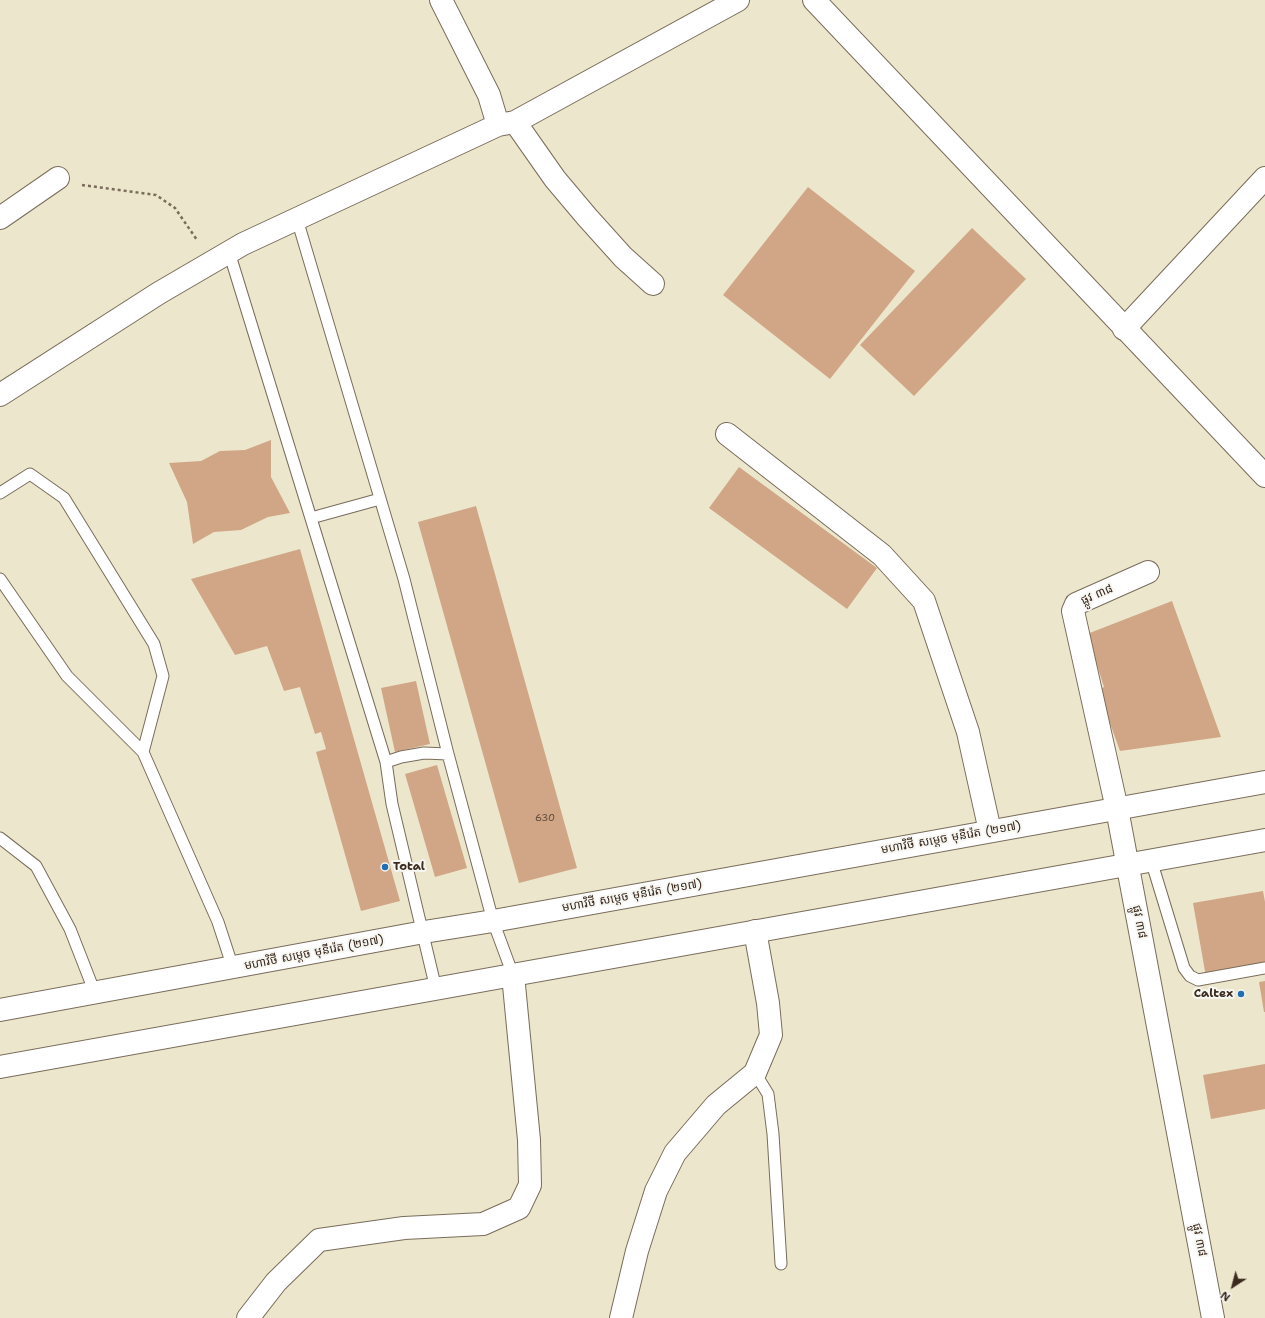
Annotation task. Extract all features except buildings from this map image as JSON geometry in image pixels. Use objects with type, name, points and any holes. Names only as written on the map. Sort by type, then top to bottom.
[{"type":"street","points":[[441,0],[489,95],[506,124],[623,257],[653,284]]},
{"type":"street","points":[[0,395],[159,293],[220,258],[298,219],[506,124],[738,0]]},
{"type":"street","points":[[814,0],[1124,329],[1265,476]]},
{"type":"street","points":[[0,218],[58,178]]},
{"type":"street","points":[[1124,329],[1265,178]]},
{"type":"street","points":[[727,434],[882,555],[924,601],[968,732],[990,831]]},
{"type":"street","name":"ផ្លូវ ៣៨","points":[[1148,572],[1076,604],[1073,610],[1128,864],[1213,1318]]},
{"type":"street","name":"មហាវិថី សម្តេច មុនីរ៉េត (២១៧)","points":[[0,1010],[424,932],[493,921],[1265,782]]},
{"type":"street","points":[[0,1067],[1265,840]]},
{"type":"street","points":[[621,1318],[637,1251],[656,1191],[676,1153],[716,1105],[755,1073],[771,1035],[768,1002],[755,931]]},
{"type":"street","points":[[248,1318],[276,1282],[319,1240],[404,1228],[483,1224],[519,1208],[530,1185],[529,1140],[512,975]]},
{"type":"lane","points":[[298,219],[404,579],[448,754],[493,921],[512,975]]},
{"type":"lane","points":[[220,258],[311,518],[386,762],[392,804],[424,932],[436,989]]},
{"type":"lane","points":[[0,493],[30,474],[64,498],[154,644],[163,676],[143,752]]},
{"type":"lane","points":[[311,518],[380,499]]},
{"type":"lane","points":[[0,579],[67,676],[143,752],[218,922],[233,968]]},
{"type":"lane","points":[[386,762],[401,757],[424,753],[448,754]]},
{"type":"lane","points":[[0,838],[36,866],[70,929],[95,993]]},
{"type":"lane","points":[[1151,860],[1184,968],[1190,976],[1198,980],[1265,968]]},
{"type":"lane","points":[[755,1073],[768,1094],[773,1134],[781,1264]]},
{"type":"path","points":[[58,178],[84,186],[156,195],[175,208],[220,258]]},
{"type":"place","name":"Total","points":[[385,867]]},
{"type":"place","name":"Caltex","points":[[1241,994]]}]
